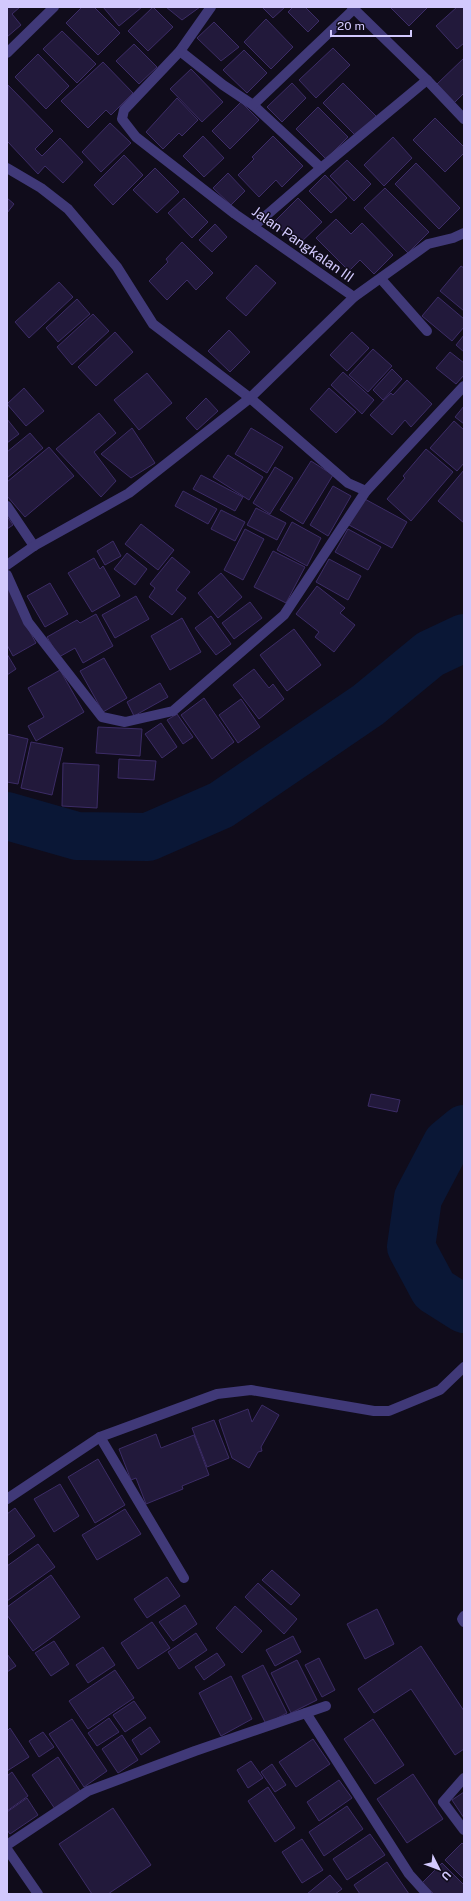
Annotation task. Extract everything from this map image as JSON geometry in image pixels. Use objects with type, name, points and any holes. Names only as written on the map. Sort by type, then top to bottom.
[{"type":"street","points":[[7,52],[54,7]]},
{"type":"street","points":[[211,7],[180,51],[223,85],[252,105],[321,168]]},
{"type":"street","points":[[252,105],[353,8],[428,80],[464,119]]},
{"type":"street","name":"Jalan Pangkalan III","points":[[180,51],[124,110],[122,119],[136,137],[235,214],[354,297]]},
{"type":"street","points":[[254,226],[321,168],[428,80]]},
{"type":"street","points":[[7,168],[41,188],[68,209],[117,267],[153,324],[250,398],[348,483],[366,491]]},
{"type":"street","points":[[7,565],[34,546],[129,492],[250,398],[354,297],[428,244],[453,238],[464,233]]},
{"type":"street","points":[[381,279],[427,331]]},
{"type":"street","points":[[7,575],[28,622],[102,717],[125,722],[173,711],[284,615],[366,491],[464,386]]},
{"type":"street","points":[[7,506],[34,546]]},
{"type":"street","points":[[7,1498],[100,1437],[217,1394],[251,1390],[374,1411],[389,1411],[440,1390],[464,1367]]},
{"type":"street","points":[[100,1437],[184,1578]]},
{"type":"street","points":[[464,1616],[462,1619],[464,1622]]},
{"type":"street","points":[[7,1845],[88,1791],[195,1751],[326,1706]]},
{"type":"street","points":[[306,1713],[409,1874],[427,1894]]},
{"type":"street","points":[[464,1778],[443,1802],[464,1830]]},
{"type":"street","points":[[7,1849],[38,1894]]},
{"type":"building","points":[[7,7],[20,7],[12,14],[21,25],[7,37]]},
{"type":"building","points":[[82,7],[94,7],[120,33],[98,55],[66,23]]},
{"type":"building","points":[[103,7],[142,7],[119,26]]},
{"type":"building","points":[[153,7],[173,27],[148,51],[128,31]]},
{"type":"building","points":[[166,7],[200,7],[182,20]]},
{"type":"building","points":[[262,7],[285,7],[273,18]]},
{"type":"building","points":[[293,7],[305,7],[319,21],[308,32],[288,12]]},
{"type":"building","points":[[390,7],[428,7],[409,26]]},
{"type":"building","points":[[457,7],[464,7],[464,43],[457,49],[436,26]]},
{"type":"building","points":[[266,19],[293,47],[271,69],[244,42]]},
{"type":"building","points":[[214,22],[239,47],[221,61],[197,38]]},
{"type":"building","points":[[62,31],[96,64],[77,83],[43,49]]},
{"type":"building","points":[[134,44],[157,67],[139,84],[116,61]]},
{"type":"building","points":[[333,48],[350,65],[316,98],[299,80]]},
{"type":"building","points":[[244,50],[267,73],[247,93],[223,70]]},
{"type":"building","points":[[38,54],[69,86],[46,109],[15,77]]},
{"type":"building","points":[[464,58],[464,93],[454,103],[437,84]]},
{"type":"building","points":[[103,62],[133,93],[111,115],[106,110],[88,128],[61,101]]},
{"type":"building","points":[[191,69],[223,102],[202,122],[170,89]]},
{"type":"building","points":[[292,83],[306,98],[282,122],[267,107]]},
{"type":"building","points":[[343,83],[376,116],[356,136],[323,103]]},
{"type":"building","points":[[8,85],[53,131],[35,149],[42,156],[60,138],[83,162],[63,183],[45,166],[38,174],[8,142],[7,143]]},
{"type":"building","points":[[177,98],[198,120],[182,136],[179,133],[163,149],[146,132]]},
{"type":"building","points":[[241,102],[259,120],[230,149],[212,131]]},
{"type":"building","points":[[318,107],[348,137],[326,159],[296,129]]},
{"type":"building","points":[[435,118],[464,147],[464,153],[445,172],[413,140]]},
{"type":"building","points":[[110,123],[131,143],[101,172],[82,152]]},
{"type":"building","points":[[203,136],[224,158],[204,177],[183,156]]},
{"type":"building","points":[[273,136],[303,166],[282,187],[276,180],[259,197],[238,175],[254,159],[252,157]]},
{"type":"building","points":[[393,137],[412,158],[384,186],[364,165]]},
{"type":"building","points":[[124,155],[143,175],[113,205],[94,185]]},
{"type":"building","points":[[347,160],[371,184],[354,201],[330,176]]},
{"type":"building","points":[[416,163],[460,208],[439,229],[395,184]]},
{"type":"building","points":[[155,168],[179,192],[157,213],[133,190]]},
{"type":"building","points":[[228,173],[245,191],[231,205],[213,188]]},
{"type":"building","points":[[325,175],[347,198],[331,213],[309,191]]},
{"type":"building","points":[[385,188],[429,232],[408,253],[364,208]]},
{"type":"building","points":[[7,198],[14,204],[7,213]]},
{"type":"building","points":[[184,198],[208,222],[192,238],[168,213]]},
{"type":"building","points":[[298,198],[322,222],[297,246],[274,222]]},
{"type":"building","points":[[336,219],[351,234],[362,223],[393,255],[374,274],[360,260],[349,271],[316,238]]},
{"type":"building","points":[[215,224],[227,237],[212,252],[199,240]]},
{"type":"building","points":[[182,242],[213,273],[196,290],[187,280],[167,300],[149,281],[168,262],[166,259]]},
{"type":"building","points":[[256,265],[276,283],[246,316],[226,298]]},
{"type":"building","points":[[461,266],[464,268],[464,311],[440,291]]},
{"type":"building","points":[[59,282],[73,297],[29,338],[15,322]]},
{"type":"building","points":[[438,297],[464,319],[464,327],[452,341],[422,316]]},
{"type":"building","points":[[77,299],[90,314],[58,342],[46,328]]},
{"type":"building","points":[[93,314],[109,331],[72,365],[57,347]]},
{"type":"building","points":[[229,330],[250,352],[230,372],[208,351]]},
{"type":"building","points":[[115,332],[133,352],[96,386],[78,367]]},
{"type":"building","points":[[352,332],[369,348],[347,371],[330,355]]},
{"type":"building","points":[[464,335],[464,352],[456,345]]},
{"type":"building","points":[[373,349],[392,366],[368,392],[349,375]]},
{"type":"building","points":[[450,352],[464,363],[464,375],[456,384],[436,368]]},
{"type":"building","points":[[392,369],[402,379],[383,400],[373,390]]},
{"type":"building","points":[[343,372],[374,400],[362,414],[331,385]]},
{"type":"building","points":[[147,373],[172,403],[139,430],[114,400]]},
{"type":"building","points":[[407,380],[432,404],[411,427],[405,420],[392,435],[370,415],[391,393],[393,395]]},
{"type":"building","points":[[24,388],[44,411],[26,426],[7,404]]},
{"type":"building","points":[[329,388],[356,412],[336,433],[310,409]]},
{"type":"building","points":[[206,398],[218,411],[197,430],[186,418]]},
{"type":"building","points":[[464,406],[464,424],[455,417]]},
{"type":"building","points":[[99,413],[116,433],[94,452],[116,481],[101,497],[56,449]]},
{"type":"building","points":[[7,419],[19,434],[7,443]]},
{"type":"building","points":[[454,421],[464,430],[464,463],[457,471],[430,448]]},
{"type":"building","points":[[132,428],[155,463],[131,478],[101,454]]},
{"type":"building","points":[[251,428],[283,447],[267,473],[235,454]]},
{"type":"building","points":[[30,433],[43,448],[7,478],[7,452]]},
{"type":"building","points":[[49,447],[74,476],[25,517],[7,496],[7,482]]},
{"type":"building","points":[[426,449],[453,472],[411,521],[387,499],[405,478],[403,476]]},
{"type":"building","points":[[228,455],[263,477],[249,500],[213,477]]},
{"type":"building","points":[[311,461],[333,475],[303,524],[280,510]]},
{"type":"building","points":[[275,467],[293,478],[270,514],[253,503]]},
{"type":"building","points":[[464,470],[464,523],[438,501]]},
{"type":"building","points":[[201,475],[243,497],[235,511],[193,489]]},
{"type":"building","points":[[333,486],[351,496],[328,536],[310,525]]},
{"type":"building","points":[[183,491],[217,509],[208,524],[175,506]]},
{"type":"building","points":[[363,498],[407,522],[392,548],[349,525]]},
{"type":"building","points":[[256,508],[286,523],[277,540],[247,525]]},
{"type":"building","points":[[221,510],[245,522],[235,541],[211,529]]},
{"type":"building","points":[[7,516],[13,525],[7,529]]},
{"type":"building","points":[[292,522],[321,538],[307,566],[277,550]]},
{"type":"building","points":[[141,524],[174,550],[158,570],[125,544]]},
{"type":"building","points":[[245,529],[264,539],[243,580],[224,570]]},
{"type":"building","points":[[348,529],[381,547],[368,570],[335,552]]},
{"type":"building","points":[[113,541],[121,556],[105,565],[97,551]]},
{"type":"building","points":[[273,551],[305,567],[286,603],[254,587]]},
{"type":"building","points":[[127,553],[147,569],[135,585],[114,569]]},
{"type":"building","points":[[172,557],[190,572],[176,590],[186,598],[172,615],[149,597],[155,588],[150,584]]},
{"type":"building","points":[[94,558],[100,569],[103,566],[120,596],[92,612],[68,573]]},
{"type":"building","points":[[329,559],[361,576],[348,600],[316,582]]},
{"type":"building","points":[[221,573],[242,597],[218,618],[198,593]]},
{"type":"building","points":[[50,583],[68,614],[45,627],[27,596]]},
{"type":"building","points":[[317,586],[345,608],[340,613],[355,625],[334,652],[315,637],[319,632],[296,614]]},
{"type":"building","points":[[8,587],[20,614],[36,643],[13,656],[7,645]]},
{"type":"building","points":[[136,596],[149,619],[115,638],[102,615]]},
{"type":"building","points":[[250,602],[262,618],[234,639],[222,623]]},
{"type":"building","points":[[96,614],[113,646],[83,663],[75,648],[59,657],[47,637],[77,620],[80,623]]},
{"type":"building","points":[[211,616],[231,644],[216,655],[195,628]]},
{"type":"building","points":[[182,618],[201,652],[170,670],[151,636]]},
{"type":"building","points":[[294,629],[321,665],[287,691],[260,655]]},
{"type":"building","points":[[7,654],[16,669],[7,675]]},
{"type":"building","points":[[104,658],[127,698],[103,712],[80,671]]},
{"type":"building","points":[[254,669],[269,688],[273,684],[284,699],[259,719],[233,685]]},
{"type":"building","points":[[60,670],[84,712],[36,741],[28,726],[44,717],[28,688]]},
{"type":"building","points":[[160,683],[168,697],[134,716],[127,702]]},
{"type":"building","points":[[204,698],[234,742],[212,759],[181,715]]},
{"type":"building","points":[[241,699],[260,727],[238,743],[219,715]]},
{"type":"building","points":[[177,714],[193,737],[183,744],[167,720]]},
{"type":"building","points":[[161,723],[177,747],[162,758],[145,734]]},
{"type":"building","points":[[98,727],[142,729],[140,756],[96,753]]},
{"type":"building","points":[[7,734],[28,739],[18,784],[7,782]]},
{"type":"building","points":[[31,742],[63,748],[52,795],[21,788]]},
{"type":"building","points":[[119,759],[156,761],[154,780],[118,778]]},
{"type":"building","points":[[63,763],[99,765],[97,808],[62,806]]},
{"type":"building","points":[[371,1094],[400,1100],[397,1112],[368,1106]]},
{"type":"building","points":[[262,1405],[279,1415],[261,1447],[262,1451],[258,1452],[249,1468],[232,1458],[219,1420],[248,1409],[252,1422]]},
{"type":"building","points":[[214,1420],[229,1458],[207,1467],[192,1428]]},
{"type":"building","points":[[156,1434],[161,1448],[194,1435],[209,1475],[182,1486],[183,1489],[146,1504],[136,1478],[131,1480],[119,1449]]},
{"type":"building","points":[[98,1459],[125,1505],[95,1523],[68,1477]]},
{"type":"building","points":[[60,1484],[79,1516],[54,1532],[34,1499]]},
{"type":"building","points":[[15,1508],[35,1536],[7,1556],[7,1514]]},
{"type":"building","points":[[125,1509],[141,1534],[97,1560],[82,1535]]},
{"type":"building","points":[[38,1544],[55,1567],[7,1601],[7,1566]]},
{"type":"building","points":[[272,1570],[300,1595],[291,1605],[262,1580]]},
{"type":"building","points":[[51,1575],[80,1617],[33,1651],[7,1615],[7,1607]]},
{"type":"building","points":[[167,1577],[180,1596],[147,1618],[134,1599]]},
{"type":"building","points":[[258,1583],[297,1619],[284,1634],[245,1597]]},
{"type":"building","points":[[185,1605],[197,1624],[173,1641],[159,1622]]},
{"type":"building","points":[[235,1606],[262,1631],[242,1653],[216,1628]]},
{"type":"building","points":[[377,1609],[394,1644],[365,1659],[347,1624]]},
{"type":"building","points":[[152,1622],[170,1648],[138,1669],[121,1643]]},
{"type":"building","points":[[196,1633],[207,1650],[179,1669],[168,1652]]},
{"type":"building","points":[[293,1636],[301,1652],[275,1666],[266,1650]]},
{"type":"building","points":[[54,1641],[69,1664],[51,1676],[35,1653]]},
{"type":"building","points":[[421,1646],[464,1711],[464,1749],[455,1755],[411,1689],[374,1713],[358,1689]]},
{"type":"building","points":[[103,1647],[115,1665],[88,1683],[76,1665]]},
{"type":"building","points":[[217,1653],[225,1665],[204,1680],[195,1667]]},
{"type":"building","points":[[7,1654],[16,1666],[7,1672]]},
{"type":"building","points":[[319,1658],[335,1690],[322,1697],[305,1665]]},
{"type":"building","points":[[297,1660],[317,1700],[291,1713],[271,1673]]},
{"type":"building","points":[[263,1665],[287,1713],[266,1724],[242,1676]]},
{"type":"building","points":[[115,1670],[134,1698],[88,1729],[69,1701]]},
{"type":"building","points":[[231,1676],[252,1719],[221,1736],[199,1693]]},
{"type":"building","points":[[134,1701],[146,1718],[125,1732],[113,1715]]},
{"type":"building","points":[[109,1718],[119,1732],[97,1746],[88,1733]]},
{"type":"building","points":[[72,1719],[107,1771],[84,1787],[49,1734]]},
{"type":"building","points":[[373,1719],[404,1765],[375,1784],[344,1739]]},
{"type":"building","points":[[150,1727],[160,1742],[141,1755],[132,1740]]},
{"type":"building","points":[[10,1728],[29,1757],[7,1771],[7,1731]]},
{"type":"building","points":[[43,1732],[54,1747],[39,1757],[29,1741]]},
{"type":"building","points":[[122,1735],[138,1760],[118,1773],[102,1749]]},
{"type":"building","points":[[313,1739],[330,1764],[296,1787],[279,1762]]},
{"type":"building","points":[[58,1757],[80,1791],[55,1809],[32,1775]]},
{"type":"building","points":[[251,1761],[263,1778],[248,1788],[237,1770]]},
{"type":"building","points":[[272,1764],[286,1785],[275,1792],[261,1772]]},
{"type":"building","points":[[12,1772],[28,1796],[7,1811],[7,1776]]},
{"type":"building","points":[[413,1774],[443,1819],[407,1843],[377,1799]]},
{"type":"building","points":[[339,1780],[352,1798],[319,1821],[307,1802]]},
{"type":"building","points":[[268,1787],[295,1828],[275,1842],[248,1801]]},
{"type":"building","points":[[464,1792],[464,1818],[452,1800]]},
{"type":"building","points":[[27,1798],[38,1815],[10,1834],[7,1830],[7,1812]]},
{"type":"building","points":[[347,1806],[363,1829],[324,1856],[309,1832]]},
{"type":"building","points":[[113,1808],[151,1865],[108,1894],[92,1894],[59,1844]]},
{"type":"building","points":[[370,1834],[385,1855],[347,1880],[333,1859]]},
{"type":"building","points":[[302,1839],[323,1870],[302,1883],[282,1852]]},
{"type":"building","points":[[462,1843],[464,1845],[464,1879],[445,1860]]},
{"type":"building","points":[[387,1862],[409,1894],[360,1894],[354,1885]]},
{"type":"building","points":[[442,1863],[464,1885],[463,1894],[434,1894],[422,1883]]},
{"type":"building","points":[[330,1875],[342,1889],[335,1894],[307,1894]]},
{"type":"waterway","points":[[7,816],[77,836],[148,837],[221,805],[368,705],[430,654],[464,638]]},
{"type":"waterway","points":[[464,1129],[447,1143],[418,1198],[411,1247],[434,1290],[464,1309]]}]
